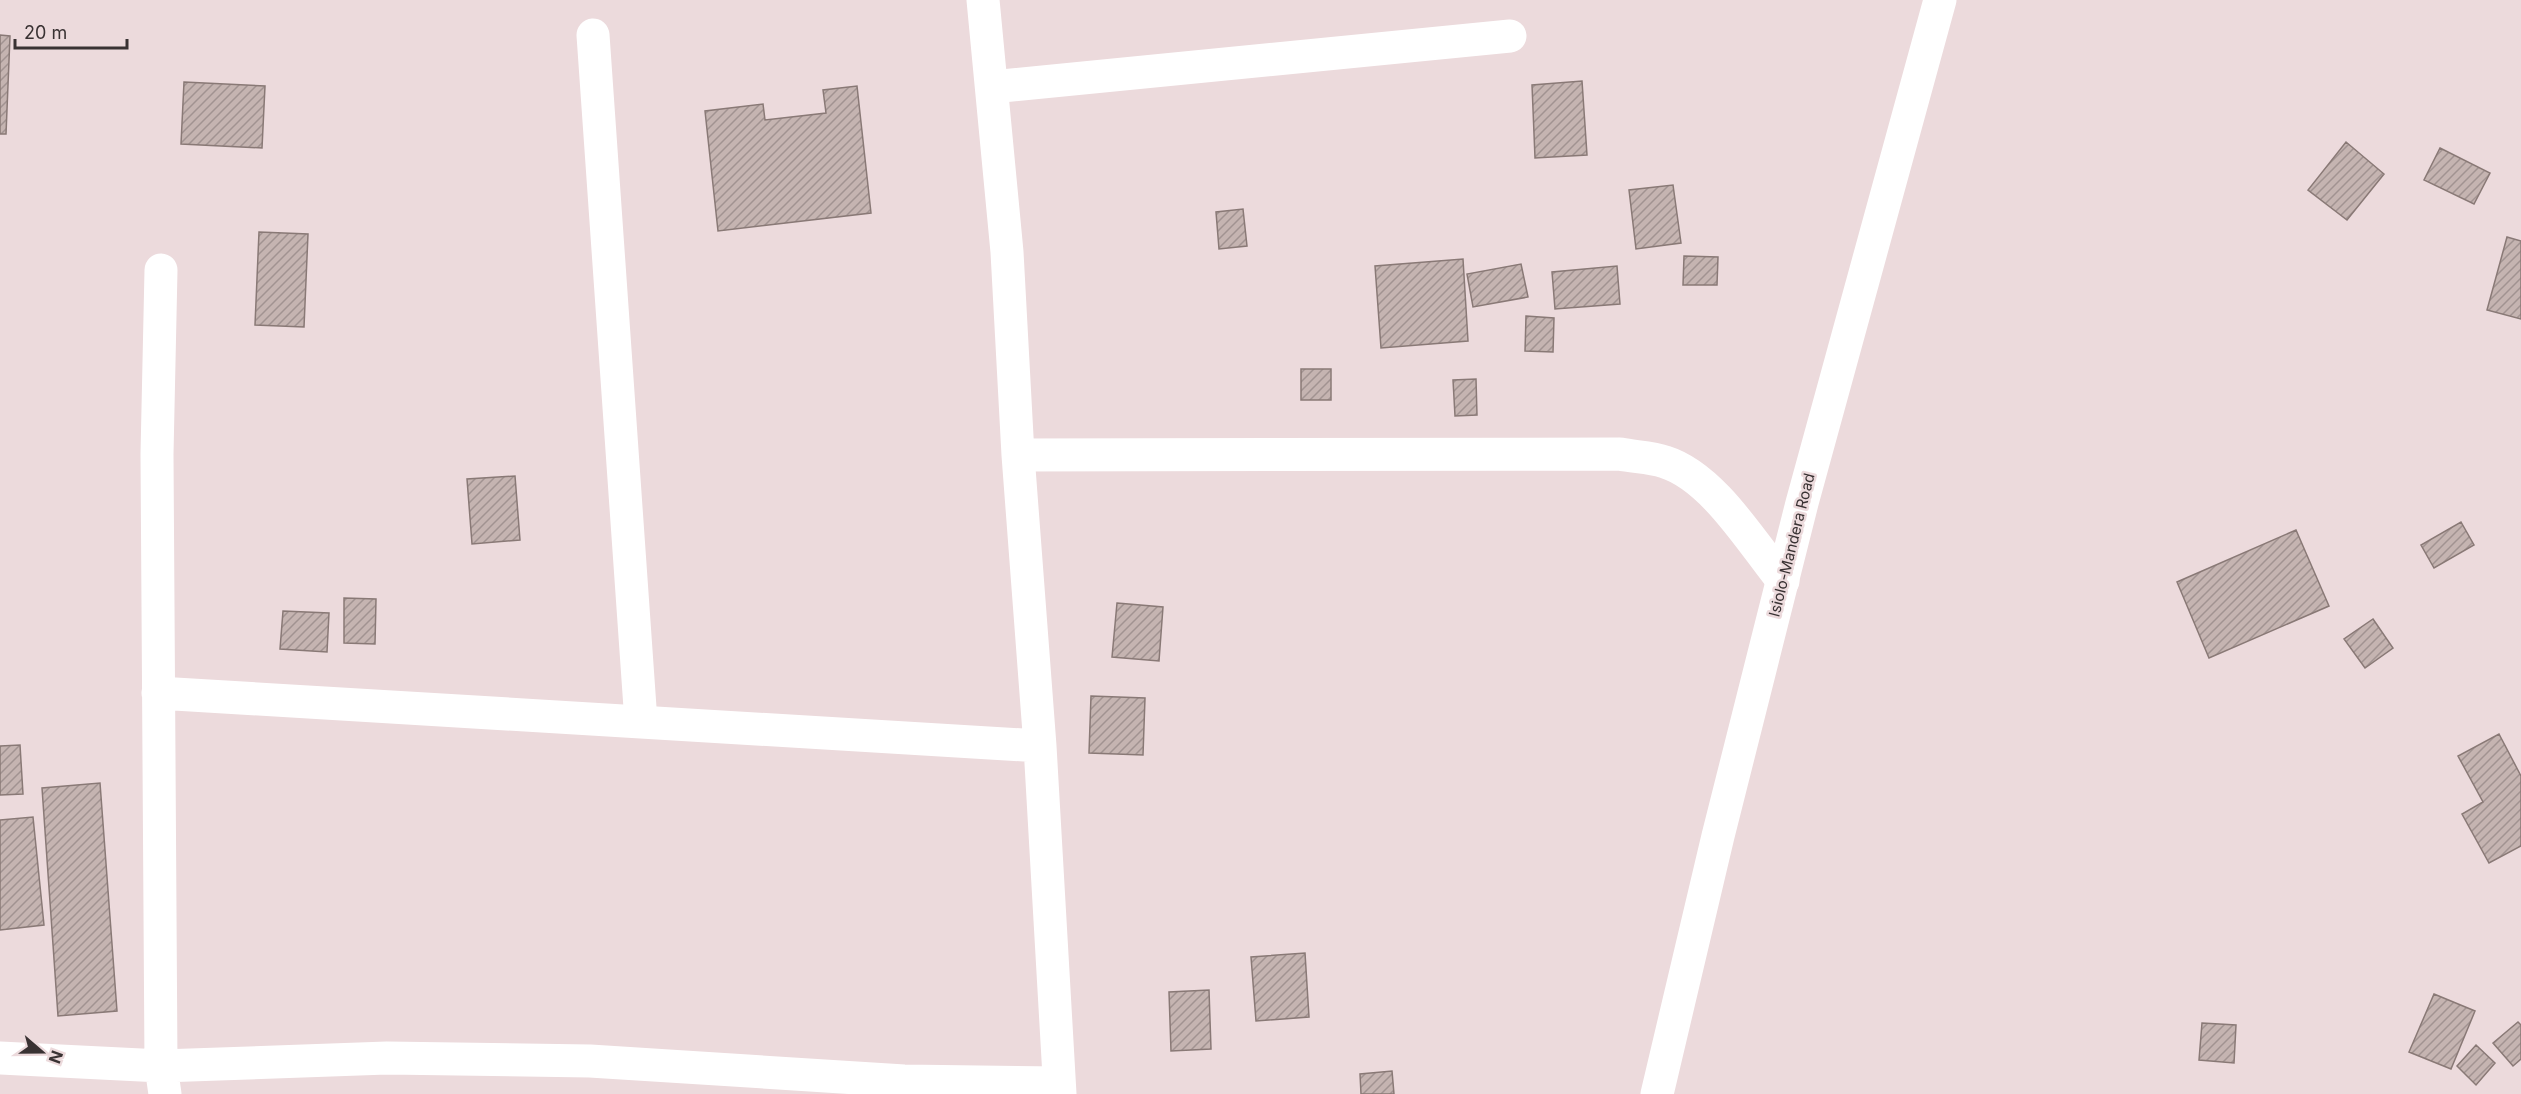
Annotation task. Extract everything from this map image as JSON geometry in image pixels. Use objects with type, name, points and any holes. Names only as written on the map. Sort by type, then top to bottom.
[{"type":"main road","points":[[0,1058],[163,1080],[387,1058],[590,1061],[904,1081],[1060,1088],[1040,746],[1018,455],[1007,252],[983,0]]},
{"type":"main road","name":"Isiolo-Mandera Road","points":[[1658,1094],[1783,581],[1937,11]]},
{"type":"main road","points":[[593,35],[641,722]]},
{"type":"main road","points":[[992,87],[1510,36]]},
{"type":"main road","points":[[161,270],[157,454],[163,1080]]},
{"type":"main road","points":[[1018,455],[1620,454],[1665,461],[1691,474],[1712,493],[1783,581]]},
{"type":"main road","points":[[158,693],[1040,746]]},
{"type":"building","points":[[0,35],[10,36],[6,134],[0,134]]},
{"type":"building","points":[[1582,81],[1587,155],[1535,158],[1532,85]]},
{"type":"building","points":[[184,82],[265,86],[262,148],[181,144]]},
{"type":"building","points":[[857,86],[871,213],[718,231],[705,111],[763,104],[765,120],[826,113],[823,90]]},
{"type":"building","points":[[2346,142],[2384,174],[2347,220],[2308,190]]},
{"type":"building","points":[[2440,148],[2490,173],[2474,204],[2424,180]]},
{"type":"building","points":[[1673,185],[1681,243],[1636,249],[1629,190]]},
{"type":"building","points":[[1243,209],[1247,246],[1219,249],[1216,212]]},
{"type":"building","points":[[259,232],[308,234],[304,327],[255,325]]},
{"type":"building","points":[[2507,237],[2521,241],[2521,319],[2487,310]]},
{"type":"building","points":[[1684,256],[1718,257],[1717,285],[1683,285]]},
{"type":"building","points":[[1463,259],[1468,341],[1381,348],[1375,266]]},
{"type":"building","points":[[1521,264],[1528,297],[1473,307],[1467,274]]},
{"type":"building","points":[[1617,266],[1620,304],[1555,309],[1552,272]]},
{"type":"building","points":[[1526,316],[1554,318],[1553,352],[1525,351]]},
{"type":"building","points":[[1301,369],[1331,369],[1331,400],[1301,400]]},
{"type":"building","points":[[1476,379],[1477,415],[1455,416],[1453,380]]},
{"type":"building","points":[[515,476],[520,540],[472,544],[467,479]]},
{"type":"building","points":[[2461,522],[2474,545],[2434,568],[2421,545]]},
{"type":"building","points":[[2296,530],[2329,606],[2209,658],[2177,582]]},
{"type":"building","points":[[344,598],[376,599],[375,644],[344,643]]},
{"type":"building","points":[[1117,603],[1163,607],[1159,661],[1112,657]]},
{"type":"building","points":[[283,611],[329,613],[327,652],[280,649]]},
{"type":"building","points":[[2373,619],[2393,648],[2365,668],[2344,639]]},
{"type":"building","points":[[1091,696],[1145,698],[1143,755],[1089,753]]},
{"type":"building","points":[[2499,734],[2521,776],[2521,846],[2489,863],[2462,814],[2483,802],[2458,756]]},
{"type":"building","points":[[20,745],[23,794],[0,795],[0,746]]},
{"type":"building","points":[[100,783],[117,1011],[58,1016],[42,788]]},
{"type":"building","points":[[33,817],[44,925],[0,930],[0,820]]},
{"type":"building","points":[[1305,953],[1309,1017],[1256,1021],[1251,957]]},
{"type":"building","points":[[1209,990],[1211,1049],[1171,1051],[1169,992]]},
{"type":"building","points":[[2434,994],[2475,1011],[2451,1069],[2409,1052]]},
{"type":"building","points":[[2518,1022],[2521,1025],[2521,1059],[2513,1066],[2493,1043]]},
{"type":"building","points":[[2202,1023],[2236,1025],[2234,1063],[2199,1060]]},
{"type":"building","points":[[2476,1045],[2495,1063],[2476,1085],[2457,1066]]},
{"type":"building","points":[[1392,1071],[1394,1094],[1361,1094],[1360,1074]]}]
